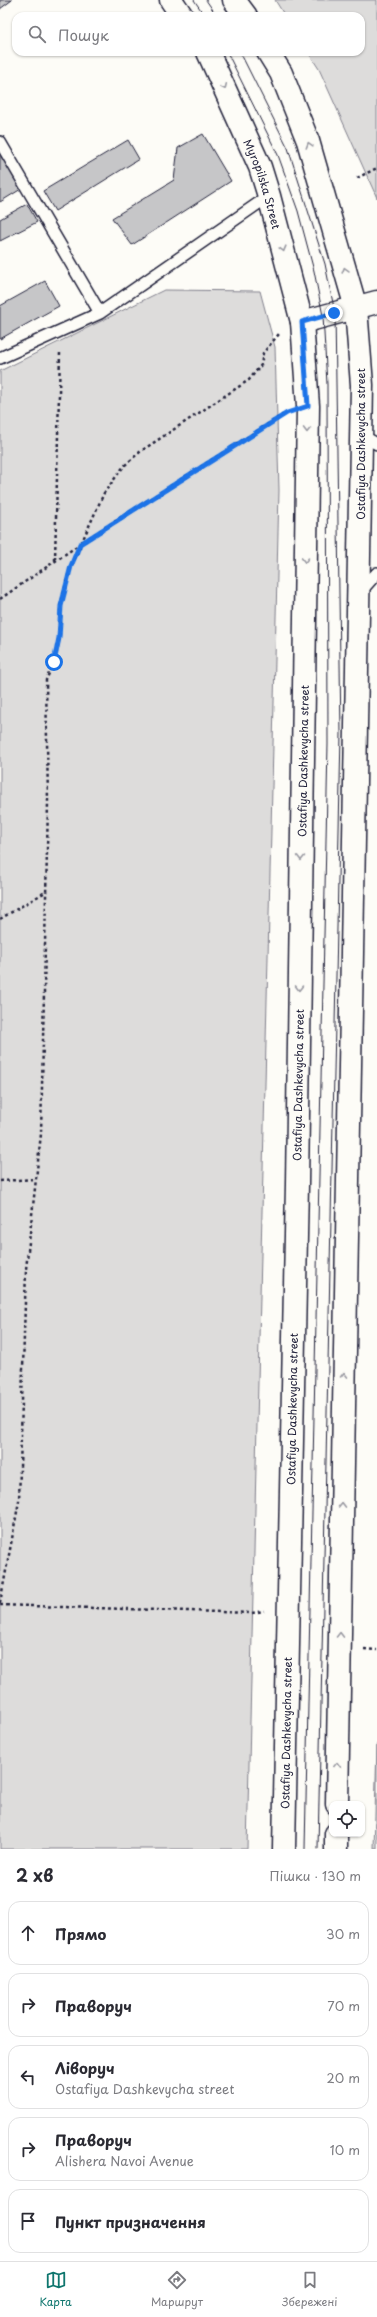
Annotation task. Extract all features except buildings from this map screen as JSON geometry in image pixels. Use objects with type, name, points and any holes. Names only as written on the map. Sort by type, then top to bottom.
[{"type":"street","points":[[171,0],[179,12]]},
{"type":"street","points":[[234,0],[243,12]]},
{"type":"street","name":"Myropilska Street","points":[[210,56],[260,167],[302,322]]},
{"type":"street","points":[[270,56],[281,73],[308,141],[356,308]]},
{"type":"street","points":[[302,322],[377,302]]},
{"type":"street","name":"Ostafiya Dashkevycha street","points":[[337,1801],[358,594],[369,439],[362,385],[356,308]]},
{"type":"street","name":"Ostafiya Dashkevycha street","points":[[284,1849],[297,1168],[308,406],[302,322]]},
{"type":"street","points":[[336,1837],[336,1849]]},
{"type":"lane","points":[[0,142],[100,313]]},
{"type":"lane","points":[[0,358],[100,313],[269,196]]},
{"type":"lane","points":[[358,594],[377,573]]},
{"type":"path","points":[[357,178],[377,168]]},
{"type":"path","points":[[56,561],[61,331]]},
{"type":"path","points":[[264,1612],[252,1613],[0,1604],[19,1501],[26,1269],[41,1134],[48,802],[46,680],[54,662],[59,638],[61,606],[71,566],[80,544],[104,493],[124,466],[141,451],[249,380],[261,365],[263,353],[282,331]]},
{"type":"path","points":[[0,599],[80,544],[287,413],[308,406]]},
{"type":"path","points":[[0,919],[46,891]]},
{"type":"path","points":[[0,1181],[36,1179]]},
{"type":"path","points":[[364,1649],[377,1650]]},
{"type":"shaded area","points":[[275,0],[377,0],[377,198],[319,69],[311,56],[365,56],[365,12],[282,12]]},
{"type":"shaded area","points":[[164,290],[260,291],[275,347],[279,490],[247,1849],[0,1849],[0,371]]},
{"type":"shaded area","points":[[377,1744],[377,1849],[374,1849]]},
{"type":"tram line","points":[[194,0],[202,12]]},
{"type":"tram line","points":[[206,0],[214,12]]},
{"type":"tram line","points":[[229,56],[278,155],[298,211],[314,271],[323,316],[327,384],[328,744],[305,1849]]},
{"type":"tram line","points":[[242,56],[288,148],[325,264],[335,313],[341,734],[318,1849]]},
{"type":"route","points":[[54,662],[59,638],[61,606],[71,566],[80,544],[231,450],[287,413],[308,406],[302,322],[334,313]]}]
